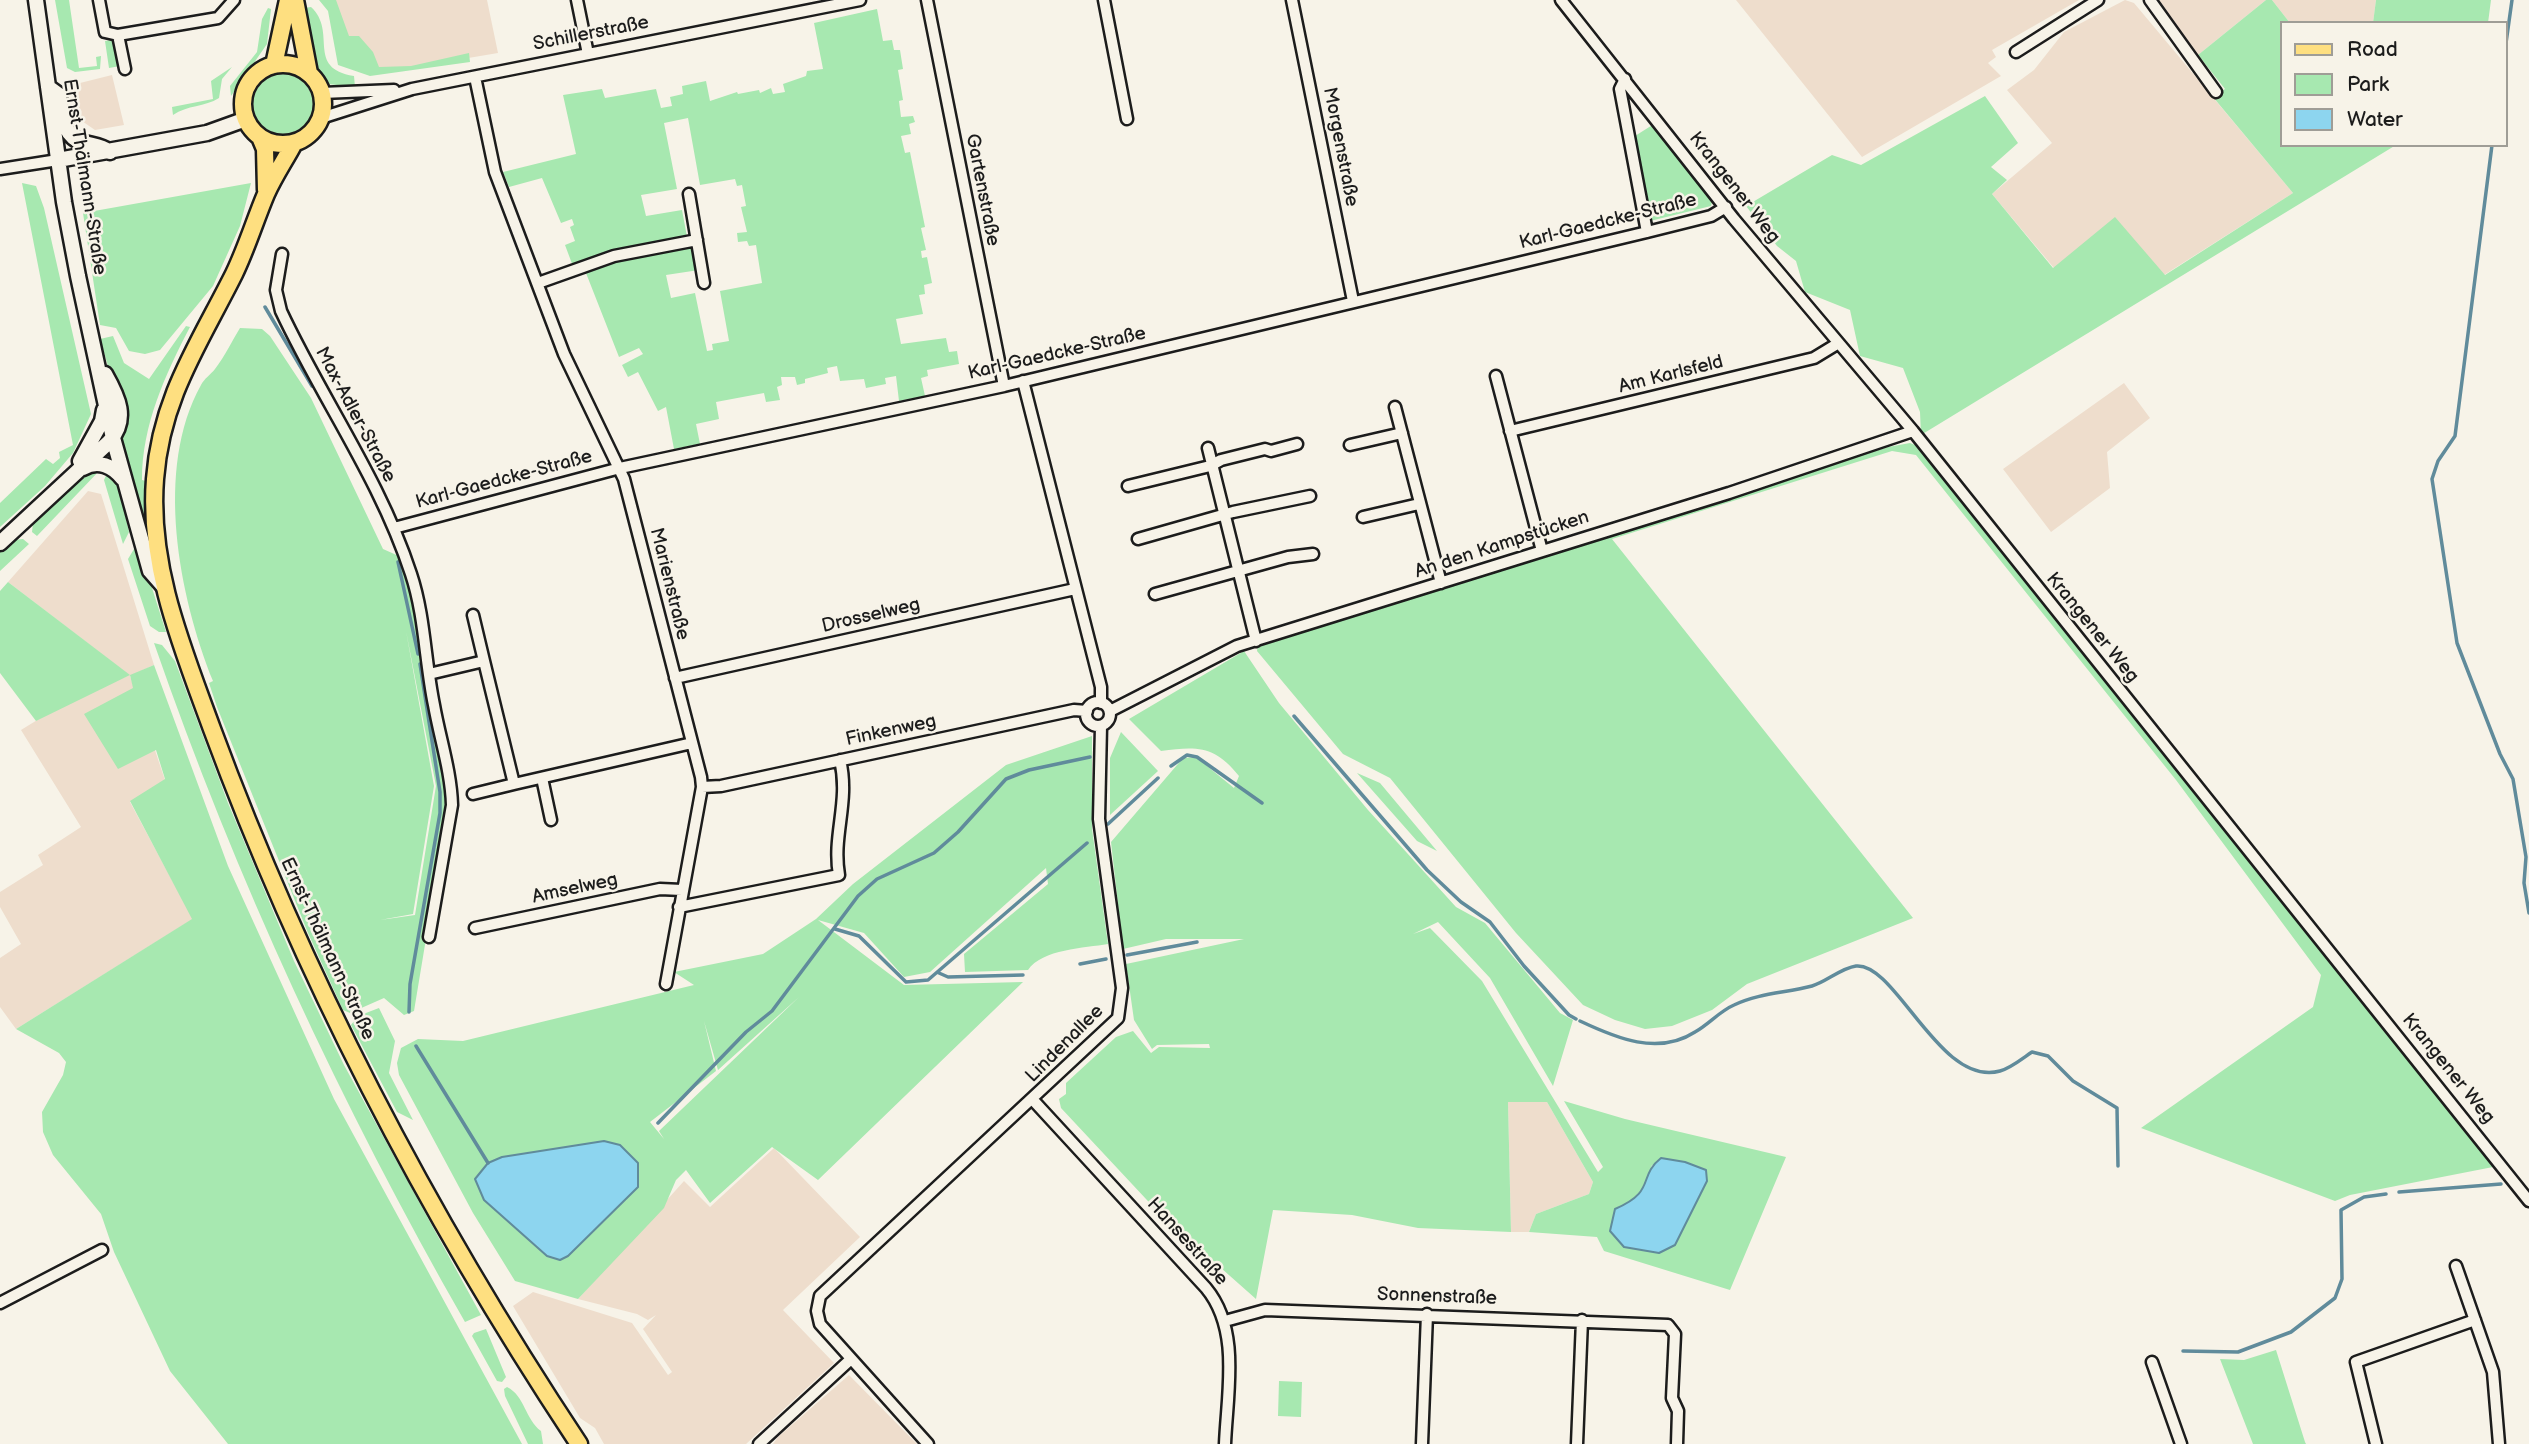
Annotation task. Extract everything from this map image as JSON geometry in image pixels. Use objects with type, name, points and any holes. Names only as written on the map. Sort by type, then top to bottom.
[{"type":"main road","name":"Ernst-Thälmann-Straße","points":[[36,0],[64,202],[98,360],[111,440],[150,571],[164,587],[240,803],[295,933],[341,1032],[449,1229],[579,1444]]},
{"type":"main road","points":[[274,65],[288,0]]},
{"type":"main road","points":[[260,137],[276,144],[294,143],[310,134],[321,118],[322,93],[309,73],[295,0]]},
{"type":"main road","points":[[266,194],[266,158],[260,137],[246,119],[243,104],[247,87],[258,73],[274,65],[292,65],[309,73]]},
{"type":"main road","points":[[48,87],[59,95],[65,127],[70,135],[85,143],[98,144],[110,152]]},
{"type":"main road","points":[[58,160],[207,133],[246,119]]},
{"type":"main road","points":[[164,587],[154,501],[163,430],[180,375],[233,276],[266,194],[294,143]]},
{"type":"main road","name":"Ernst-Thälmann-Straße","points":[[98,360],[122,415],[120,427],[111,440]]},
{"type":"main road","points":[[72,474],[98,430],[106,403]]},
{"type":"main road","points":[[0,543],[111,440]]},
{"type":"main road","points":[[72,474],[96,463],[115,470],[124,480]]},
{"type":"street","points":[[99,0],[105,32],[118,35],[218,18],[234,0]]},
{"type":"street","points":[[577,0],[588,54]]},
{"type":"street","name":"Schillerstraße","points":[[321,118],[412,89],[860,0]]},
{"type":"street","name":"Gartenstraße","points":[[927,0],[1004,386]]},
{"type":"street","points":[[1104,0],[1127,119]]},
{"type":"street","name":"Morgenstraße","points":[[1292,0],[1353,301]]},
{"type":"street","name":"Krangener Weg","points":[[1561,0],[1837,344],[1913,431],[2529,1201]]},
{"type":"street","points":[[2016,52],[2098,0]]},
{"type":"street","points":[[2150,0],[2216,92]]},
{"type":"street","points":[[118,35],[125,69]]},
{"type":"street","name":"Marienstraße","points":[[475,77],[495,172],[570,368],[620,468],[702,787],[666,984]]},
{"type":"street","points":[[1625,79],[1620,82],[1620,89],[1647,232]]},
{"type":"street","name":"Schillerstraße","points":[[322,93],[412,89]]},
{"type":"street","points":[[0,169],[58,160]]},
{"type":"street","points":[[689,194],[704,283]]},
{"type":"street","name":"Karl-Gaedcke-Straße","points":[[394,528],[620,468],[1004,386],[1647,232],[1711,216],[1726,208]]},
{"type":"street","points":[[538,283],[614,256],[697,240]]},
{"type":"street","name":"Max-Adler-Straße","points":[[282,254],[276,289],[281,312],[355,446],[394,528],[415,587],[451,785],[452,805],[429,937]]},
{"type":"street","name":"Am Karlsfeld","points":[[1510,431],[1814,358],[1837,344]]},
{"type":"street","points":[[1496,376],[1542,551]]},
{"type":"street","points":[[1023,381],[1101,687],[1101,703],[1110,711],[1109,720],[1101,726],[1090,722],[1087,711],[1094,704],[1101,703]]},
{"type":"street","points":[[1395,407],[1441,583]]},
{"type":"street","name":"An den Kampstücken","points":[[1110,711],[1227,650],[1860,451],[1913,431]]},
{"type":"street","points":[[1349,445],[1402,433]]},
{"type":"street","points":[[1128,486],[1210,467],[1221,460],[1297,444]]},
{"type":"street","points":[[1208,448],[1210,467],[1256,640]]},
{"type":"street","points":[[1138,539],[1310,496]]},
{"type":"street","points":[[1363,517],[1419,504]]},
{"type":"street","points":[[1155,594],[1237,571],[1313,554]]},
{"type":"street","name":"Drosselweg","points":[[675,678],[1075,589]]},
{"type":"street","points":[[473,615],[514,785]]},
{"type":"street","points":[[429,674],[484,661]]},
{"type":"street","name":"Finkenweg","points":[[702,787],[721,786],[1074,710],[1087,711]]},
{"type":"street","name":"Lindenallee","points":[[851,1359],[820,1324],[817,1311],[820,1296],[1109,1030],[1122,1007],[1122,988],[1099,819],[1101,726]]},
{"type":"street","points":[[473,794],[692,743]]},
{"type":"street","points":[[679,907],[839,875],[836,844],[845,791],[840,760]]},
{"type":"street","points":[[542,778],[551,820]]},
{"type":"street","name":"Amselweg","points":[[475,928],[660,889],[682,890]]},
{"type":"street","name":"Hansestraße","points":[[1033,1100],[1206,1288],[1220,1307],[1225,1321],[1228,1351],[1225,1444]]},
{"type":"street","points":[[0,1303],[103,1250]]},
{"type":"street","points":[[2456,1266],[2493,1372],[2499,1444]]},
{"type":"street","name":"Sonnenstraße","points":[[1225,1321],[1265,1310],[1668,1325],[1675,1334],[1672,1398],[1678,1411],[1677,1444]]},
{"type":"street","points":[[1422,1444],[1427,1314]]},
{"type":"street","points":[[1577,1444],[1581,1320]]},
{"type":"street","points":[[2376,1444],[2356,1362],[2474,1320]]},
{"type":"street","points":[[759,1444],[851,1359],[928,1444]]},
{"type":"street","points":[[2152,1362],[2181,1444]]},
{"type":"shaded area","points":[[330,0],[487,0],[498,53],[373,74],[342,35]]},
{"type":"shaded area","points":[[1736,0],[2079,0],[1992,50],[1996,57],[1988,63],[2001,76],[1862,157]]},
{"type":"shaded area","points":[[2125,0],[2134,3],[2293,193],[2164,275],[2054,268],[1992,194],[2052,143],[2007,90],[2034,70],[2064,32]]},
{"type":"shaded area","points":[[2159,0],[2266,0],[2198,55]]},
{"type":"shaded area","points":[[2272,0],[2376,0],[2373,21],[2288,21]]},
{"type":"shaded area","points":[[112,75],[124,125],[95,130],[79,119],[72,85]]},
{"type":"shaded area","points":[[2124,383],[2150,418],[2107,452],[2110,488],[2051,532],[2003,469]]},
{"type":"shaded area","points":[[88,491],[101,494],[154,665],[130,676],[165,780],[130,802],[193,919],[16,1029],[0,1007],[0,958],[21,944],[0,907],[0,892],[43,865],[38,855],[81,827],[21,730],[47,714],[129,675],[8,582]]},
{"type":"shaded area","points":[[1508,1102],[1547,1102],[1593,1182],[1589,1194],[1536,1214],[1529,1232],[1511,1232]]},
{"type":"shaded area","points":[[774,1148],[860,1237],[783,1310],[834,1363],[746,1444],[604,1444],[595,1428],[580,1418],[513,1306],[533,1292],[632,1323],[668,1375],[672,1372],[643,1329],[656,1315],[648,1320],[637,1314],[578,1299],[684,1181],[710,1207]]},
{"type":"shaded area","points":[[849,1375],[917,1444],[773,1444],[778,1437]]},
{"type":"green space","points":[[55,0],[69,0],[79,68],[97,66],[96,57],[101,56],[100,69],[75,72],[67,68]]},
{"type":"green space","points":[[319,0],[336,0],[349,36],[359,36],[373,52],[379,67],[411,66],[469,53],[470,62],[370,76],[338,65],[328,11]]},
{"type":"green space","points":[[2266,0],[2272,0],[2288,21],[2280,21],[2280,147],[2393,147],[1921,435],[1920,412],[1903,368],[1860,356],[1850,310],[1805,292],[1796,261],[1777,246],[1746,206],[1832,155],[1861,165],[1985,96],[2018,143],[1991,167],[2007,180],[1992,194],[2053,268],[2115,217],[2165,275],[2293,193],[2213,97],[2225,89],[2198,55]]},
{"type":"green space","points":[[2376,0],[2491,0],[2488,21],[2373,21]]},
{"type":"green space","points":[[311,7],[319,17],[326,57],[330,65],[339,72],[354,76],[355,87],[328,84],[312,64],[304,8]]},
{"type":"green space","points":[[268,8],[271,9],[267,44],[231,96],[230,86],[257,52],[262,19]]},
{"type":"green space","points":[[877,9],[883,41],[892,40],[894,50],[900,50],[903,69],[898,70],[903,100],[899,101],[901,117],[913,116],[915,122],[909,124],[911,134],[901,136],[905,153],[910,152],[925,227],[921,228],[926,250],[921,251],[922,258],[927,257],[932,283],[924,285],[925,294],[919,295],[923,314],[896,319],[901,344],[946,338],[949,352],[957,351],[959,364],[927,370],[928,376],[921,378],[925,396],[899,401],[896,376],[885,378],[886,384],[866,388],[864,379],[840,381],[837,366],[827,368],[828,373],[805,379],[805,383],[797,385],[795,377],[781,377],[782,385],[777,387],[780,400],[766,402],[764,393],[716,402],[719,419],[696,424],[700,444],[674,449],[666,407],[658,411],[638,372],[628,377],[622,365],[643,354],[639,348],[619,357],[584,268],[574,269],[565,245],[575,241],[570,227],[574,225],[572,219],[561,223],[542,178],[509,187],[503,172],[576,154],[563,95],[602,89],[605,98],[656,89],[661,108],[672,106],[670,97],[683,94],[682,86],[706,81],[710,101],[737,92],[759,90],[760,93],[771,88],[773,94],[785,92],[783,84],[806,76],[807,71],[823,69],[814,23]],"holes":[[[688,118],[700,185],[735,179],[737,186],[742,185],[746,206],[741,207],[747,232],[737,233],[738,242],[747,241],[749,246],[756,245],[762,283],[720,291],[729,341],[712,344],[713,350],[707,351],[695,293],[671,298],[666,275],[699,270],[692,241],[688,242],[682,210],[646,216],[641,195],[677,189],[664,123]]]},
{"type":"green space","points":[[112,40],[116,44],[120,66],[109,68],[105,41]]},
{"type":"green space","points":[[232,67],[222,79],[219,98],[173,115],[172,107],[213,99],[211,81]]},
{"type":"green space","points":[[283,74],[304,83],[313,104],[304,125],[283,134],[262,125],[253,104],[262,83]]},
{"type":"green space","points":[[1654,124],[1713,198],[1711,206],[1650,221],[1635,136]]},
{"type":"green space","points":[[22,183],[36,186],[44,208],[91,414],[73,453],[45,486],[0,527],[0,503],[46,459],[53,464],[60,458],[59,452],[73,445]]},
{"type":"green space","points":[[251,183],[240,226],[213,286],[160,350],[145,354],[129,351],[116,328],[100,325],[83,213]]},
{"type":"green space","points":[[186,326],[190,327],[164,382],[146,440],[142,480],[146,481],[147,532],[142,532],[117,440],[110,373],[100,339],[113,336],[124,363],[149,379]]},
{"type":"green space","points":[[240,328],[262,329],[270,336],[311,398],[383,549],[401,557],[416,612],[449,800],[414,1011],[404,1015],[384,998],[350,1013],[343,1010],[308,933],[217,707],[209,683],[213,681],[190,611],[177,533],[175,493],[178,455],[187,418],[201,385],[219,364]],"holes":[[[406,631],[436,786],[415,915],[380,920],[413,914],[434,786]]]},
{"type":"green space","points":[[1910,443],[1920,447],[2493,1167],[2350,1195],[2335,1201],[2141,1128],[2313,1007],[2321,975],[2176,780],[1916,455],[1892,451],[1612,539],[1913,918],[1747,984],[1712,1010],[1672,1026],[1645,1029],[1615,1020],[1583,1005],[1516,933],[1390,778],[1343,754],[1257,651],[1258,644],[1888,447]]},
{"type":"green space","points":[[100,470],[37,536],[32,532],[33,523],[63,490],[80,477]]},
{"type":"green space","points":[[108,471],[118,478],[127,505],[124,510],[129,532],[123,544],[104,480]]},
{"type":"green space","points":[[23,539],[29,544],[0,571],[0,551],[13,540]]},
{"type":"green space","points":[[139,547],[166,632],[159,632],[150,626],[128,559],[134,549]]},
{"type":"green space","points":[[8,582],[130,675],[36,721],[0,673],[0,591]]},
{"type":"green space","points":[[154,643],[162,645],[175,661],[228,803],[294,961],[344,1065],[481,1315],[465,1322],[419,1240],[334,1074],[256,905],[220,819]]},
{"type":"green space","points":[[1244,651],[1279,703],[1368,810],[1456,907],[1485,923],[1560,1013],[1573,1020],[1553,1086],[1490,978],[1438,922],[1413,934],[1430,928],[1482,981],[1598,1172],[1603,1167],[1564,1101],[1625,1119],[1786,1157],[1730,1290],[1604,1251],[1597,1237],[1529,1232],[1536,1214],[1589,1194],[1593,1182],[1547,1102],[1508,1102],[1511,1232],[1418,1228],[1352,1215],[1273,1210],[1256,1299],[1160,1214],[1061,1108],[1059,1099],[1066,1094],[1066,1083],[1116,1037],[1133,1031],[1151,1053],[1159,1047],[1210,1048],[1209,1044],[1157,1045],[1152,1049],[1134,1020],[1126,964],[1244,939],[1166,939],[1123,949],[1111,842],[1183,758],[1196,757],[1234,788],[1239,776],[1222,759],[1205,750],[1161,751],[1129,719]],"holes":[[[1652,1165],[1707,1181],[1675,1245],[1615,1209],[1640,1192]]]},
{"type":"green space","points":[[154,665],[228,866],[334,1099],[522,1444],[228,1444],[170,1371],[114,1252],[101,1214],[53,1155],[43,1132],[42,1112],[63,1075],[66,1062],[59,1053],[16,1029],[192,919],[130,801],[165,779],[156,750],[118,769],[84,714],[133,688],[130,675]]},
{"type":"green space","points":[[1121,732],[1158,771],[1110,815],[1110,758]]},
{"type":"green space","points":[[1092,736],[1092,829],[1108,944],[1053,954],[1035,963],[1028,970],[965,972],[964,954],[1048,884],[1046,868],[930,972],[904,977],[864,933],[818,920],[904,985],[1023,982],[818,1180],[772,1147],[710,1203],[686,1170],[676,1180],[664,1208],[578,1299],[515,1281],[473,1213],[399,1075],[397,1063],[401,1048],[418,1039],[463,1041],[694,985],[674,972],[763,954],[816,919],[853,884],[1006,765]],"holes":[[[799,997],[659,1131],[664,1139],[650,1122],[716,1071],[704,1021],[718,1070]]]},
{"type":"green space","points":[[1357,773],[1380,783],[1437,851],[1417,841]]},
{"type":"green space","points":[[379,1008],[395,1041],[389,1073],[413,1120],[397,1112],[351,1025],[358,1016]]},
{"type":"green space","points":[[486,1329],[506,1377],[502,1382],[497,1381],[472,1336]]},
{"type":"green space","points":[[2276,1350],[2306,1444],[2253,1444],[2220,1359],[2244,1360]]},
{"type":"green space","points":[[1279,1381],[1302,1382],[1301,1417],[1278,1416]]},
{"type":"green space","points":[[507,1387],[518,1396],[531,1420],[541,1431],[543,1444],[528,1444],[505,1396],[504,1389]]},
{"type":"water","points":[[604,1141],[620,1145],[638,1163],[638,1187],[568,1256],[560,1260],[547,1256],[484,1200],[475,1179],[488,1163],[502,1157]]},
{"type":"water","points":[[1661,1158],[1685,1162],[1706,1170],[1707,1181],[1675,1245],[1659,1253],[1624,1247],[1610,1231],[1615,1209],[1637,1196],[1650,1171]]},
{"type":"waterway","points":[[2508,29],[2512,0]]},
{"type":"waterway","points":[[2492,147],[2455,436],[2438,461],[2432,479],[2457,643],[2500,754],[2513,779],[2526,857],[2524,883],[2529,913]]},
{"type":"waterway","points":[[265,307],[312,386]]},
{"type":"waterway","points":[[398,562],[418,654]]},
{"type":"waterway","points":[[409,1012],[410,984],[440,813],[440,792],[420,664]]},
{"type":"waterway","points":[[1294,716],[1427,870],[1461,902],[1490,922],[1524,966],[1569,1015],[1576,1019]]},
{"type":"waterway","points":[[1171,766],[1187,755],[1197,757],[1262,803]]},
{"type":"waterway","points":[[658,1123],[746,1032],[772,1011],[858,896],[877,879],[934,853],[958,832],[1006,779],[1029,770],[1090,757]]},
{"type":"waterway","points":[[1108,824],[1158,778]]},
{"type":"waterway","points":[[835,929],[859,936],[906,982],[928,980],[1087,843]]},
{"type":"waterway","points":[[1127,955],[1197,942]]},
{"type":"waterway","points":[[1080,964],[1106,959]]},
{"type":"waterway","points":[[1580,1021],[1637,1042],[1666,1043],[1695,1032],[1743,1001],[1812,986],[1850,967],[1871,970],[1887,983],[1939,1044],[1958,1061],[1978,1071],[2000,1071],[2032,1052],[2048,1056],[2073,1081],[2117,1108],[2118,1166]]},
{"type":"waterway","points":[[939,973],[948,977],[1023,975]]},
{"type":"waterway","points":[[416,1046],[488,1163]]},
{"type":"waterway","points":[[2399,1192],[2501,1184]]},
{"type":"waterway","points":[[2183,1351],[2238,1352],[2291,1332],[2335,1298],[2342,1279],[2341,1210],[2364,1197],[2386,1194]]}]
